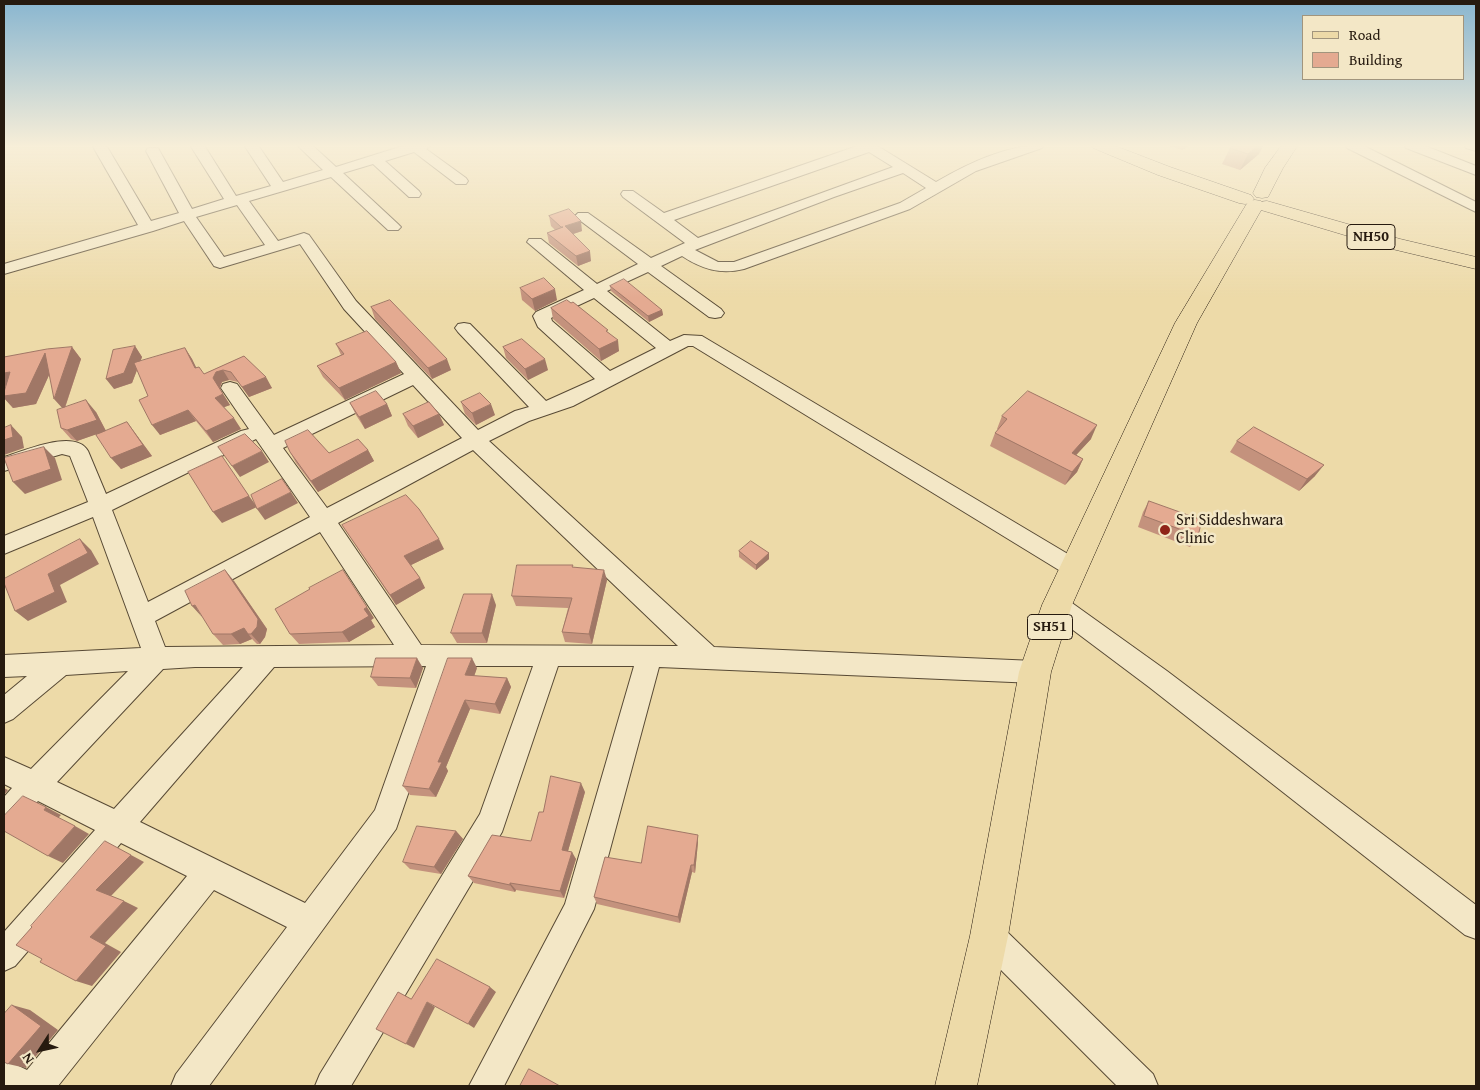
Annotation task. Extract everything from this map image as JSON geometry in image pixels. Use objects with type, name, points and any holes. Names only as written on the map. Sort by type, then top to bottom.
[{"type":"main road","name":"NH50","points":[[1248,196],[1396,244],[1476,263]]},
{"type":"main road","name":"NH50","points":[[1251,196],[1476,254]]},
{"type":"main road","name":"SH51","points":[[956,1086],[990,936],[1035,672],[1057,605],[1186,323],[1261,196]]},
{"type":"street","points":[[129,196],[148,228]]},
{"type":"street","points":[[177,196],[188,216],[220,263],[304,238],[350,305],[475,440],[708,657]]},
{"type":"street","points":[[233,196],[275,246]]},
{"type":"street","points":[[4,270],[254,196]]},
{"type":"street","points":[[358,196],[393,227]]},
{"type":"street","points":[[631,196],[662,219],[708,266],[727,268],[905,206],[922,196]]},
{"type":"street","points":[[662,219],[728,196]]},
{"type":"street","points":[[608,380],[542,320],[542,316],[690,246],[824,196]]},
{"type":"street","points":[[1452,196],[1476,208]]},
{"type":"street","points":[[583,216],[715,313]]},
{"type":"street","points":[[535,242],[668,349]]},
{"type":"street","points":[[464,328],[542,409]]},
{"type":"street","points":[[142,616],[522,416],[566,401],[691,339],[699,341],[1075,569]]},
{"type":"street","points":[[4,544],[416,376]]},
{"type":"street","points":[[230,388],[324,520],[429,655]]},
{"type":"street","points":[[4,464],[62,447],[78,451],[157,658]]},
{"type":"street","points":[[1057,605],[1158,679],[1476,924]]},
{"type":"street","points":[[188,1086],[386,819],[429,655]]},
{"type":"street","points":[[332,1086],[492,822],[549,655]]},
{"type":"street","points":[[486,1086],[579,908],[650,655]]},
{"type":"street","points":[[4,666],[157,658],[268,656],[650,655],[1035,672]]},
{"type":"street","points":[[4,955],[268,656]]},
{"type":"street","points":[[4,817],[157,658]]},
{"type":"street","points":[[4,711],[60,664]]},
{"type":"street","points":[[4,770],[310,922]]},
{"type":"street","points":[[36,1086],[210,872]]},
{"type":"street","points":[[990,936],[1141,1086]]},
{"type":"street","points":[[4,1076],[20,1086]]},
{"type":"building","points":[[569,209],[581,221],[565,226],[590,251],[576,256],[547,233],[563,227],[549,216]]},
{"type":"building","points":[[544,278],[555,289],[532,299],[520,288]]},
{"type":"building","points":[[624,279],[662,310],[648,316],[610,286]]},
{"type":"building","points":[[390,300],[447,359],[428,368],[371,307]]},
{"type":"building","points":[[567,300],[571,303],[573,302],[618,340],[599,349],[551,308]]},
{"type":"building","points":[[367,331],[396,362],[339,388],[317,366],[344,354],[336,344]]},
{"type":"building","points":[[522,339],[545,359],[525,369],[503,347]]},
{"type":"building","points":[[135,346],[124,373],[106,379],[113,350]]},
{"type":"building","points":[[72,347],[54,399],[45,353],[26,393],[4,396],[10,372],[4,373],[4,357],[47,349]]},
{"type":"building","points":[[185,348],[195,368],[199,367],[204,374],[244,356],[266,377],[242,387],[231,372],[223,370],[216,372],[213,378],[223,394],[215,398],[234,418],[206,431],[188,410],[152,425],[139,400],[148,396],[134,363]]},
{"type":"building","points":[[376,391],[387,404],[359,417],[350,403]]},
{"type":"building","points":[[1028,391],[1097,425],[1072,453],[1083,459],[1072,472],[995,433],[1007,419],[1002,416]]},
{"type":"building","points":[[480,393],[491,404],[472,413],[461,402]]},
{"type":"building","points":[[86,400],[97,420],[67,430],[61,428],[57,410]]},
{"type":"building","points":[[429,402],[439,414],[413,426],[403,414]]},
{"type":"building","points":[[127,422],[143,445],[111,458],[96,435]]},
{"type":"building","points":[[11,425],[13,437],[4,440],[4,428]]},
{"type":"building","points":[[1254,427],[1324,465],[1307,479],[1237,441]]},
{"type":"building","points":[[308,430],[329,453],[358,439],[368,450],[311,481],[290,452],[285,441]]},
{"type":"building","points":[[245,434],[262,451],[232,466],[218,447]]},
{"type":"building","points":[[44,447],[51,469],[13,482],[4,458]]},
{"type":"building","points":[[222,456],[249,496],[213,512],[188,472]]},
{"type":"building","points":[[282,479],[291,492],[257,509],[251,495]]},
{"type":"building","points":[[406,495],[419,509],[439,539],[404,556],[420,578],[390,595],[342,525]]},
{"type":"building","points":[[1149,501],[1202,520],[1198,536],[1144,516]]},
{"type":"building","points":[[80,539],[88,553],[48,574],[55,592],[15,611],[4,579]]},
{"type":"building","points":[[751,541],[769,553],[756,565],[739,551]]},
{"type":"building","points":[[517,565],[573,565],[572,567],[604,570],[589,634],[562,632],[572,598],[512,596]]},
{"type":"building","points":[[225,570],[258,619],[257,627],[251,634],[248,634],[244,628],[231,634],[213,634],[195,605],[192,606],[185,591]]},
{"type":"building","points":[[343,570],[367,607],[364,609],[369,616],[342,632],[290,634],[275,609]]},
{"type":"building","points":[[464,594],[492,594],[482,633],[451,633]]},
{"type":"building","points":[[376,658],[417,658],[410,678],[371,677]]},
{"type":"building","points":[[448,658],[472,658],[465,675],[507,678],[495,704],[465,700],[438,762],[442,762],[429,789],[403,786]]},
{"type":"building","points":[[551,776],[581,783],[562,850],[572,852],[560,891],[510,883],[510,885],[468,876],[492,835],[531,841],[539,812],[543,812]]},
{"type":"building","points":[[23,796],[46,807],[44,810],[75,826],[48,856],[4,831],[4,816]]},
{"type":"building","points":[[417,826],[456,831],[434,867],[403,862]]},
{"type":"building","points":[[648,826],[698,835],[694,865],[691,865],[678,917],[594,897],[605,857],[641,863]]},
{"type":"building","points":[[105,841],[131,855],[96,890],[124,901],[90,937],[106,946],[76,981],[40,962],[42,959],[16,945]]},
{"type":"building","points":[[437,959],[490,987],[468,1024],[427,1002],[406,1044],[376,1029],[398,992],[411,999]]},
{"type":"building","points":[[12,1005],[41,1026],[8,1064],[4,1062],[4,1014]]},
{"type":"building","points":[[529,1069],[560,1086],[520,1086]]},
{"type":"place","name":"Sri Siddeshwara Clinic","points":[[1165,530]]}]
